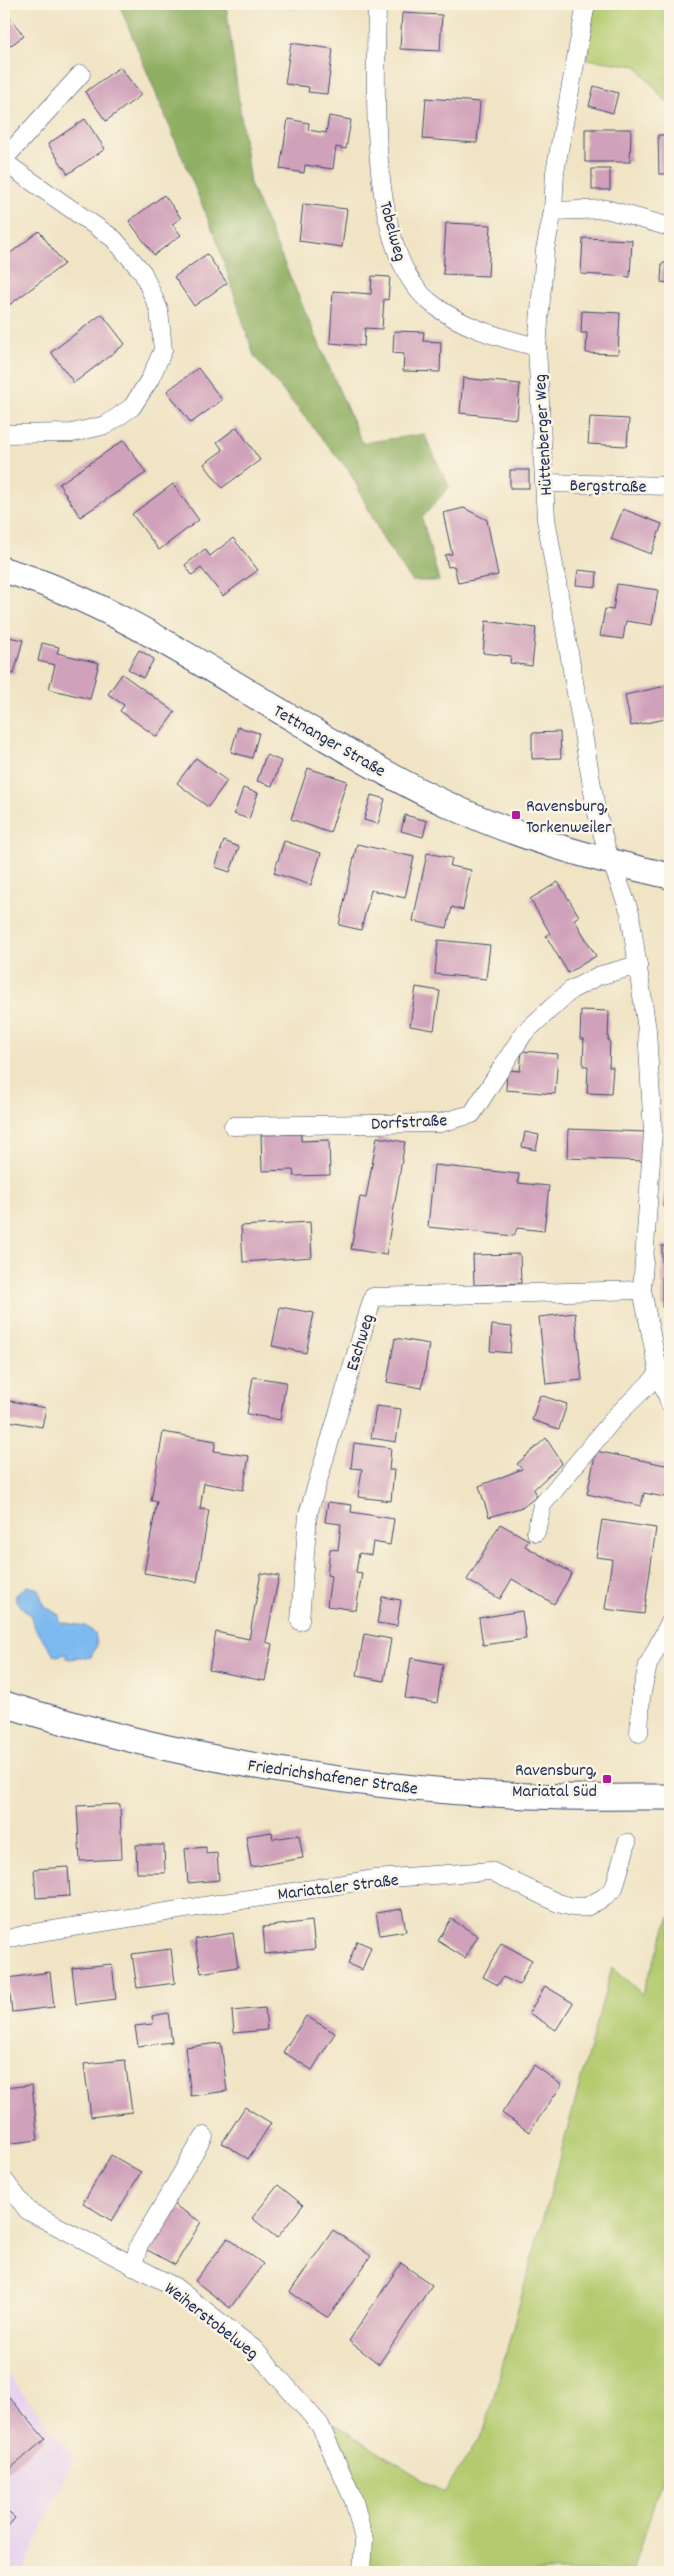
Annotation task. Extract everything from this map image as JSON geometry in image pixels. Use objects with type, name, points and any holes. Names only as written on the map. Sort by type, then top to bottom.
[{"type":"street","name":"Tobelweg","points":[[376,4],[376,119],[386,214],[406,274],[429,302],[472,326],[503,338],[537,347]]},
{"type":"street","name":"Hüttenberger Weg","points":[[586,4],[555,172],[552,211],[545,250],[537,347],[546,519],[596,809],[606,847],[614,864]]},
{"type":"street","points":[[4,434],[72,433],[106,425],[132,407],[150,379],[163,350],[159,310],[143,273],[114,239],[4,160],[81,74]]},
{"type":"street","points":[[552,211],[606,209],[670,226]]},
{"type":"street","name":"Bergstraße","points":[[545,484],[670,486]]},
{"type":"street","name":"Tettnanger Straße","points":[[4,570],[71,595],[140,627],[297,721],[450,806],[510,831],[614,864],[670,876]]},
{"type":"street","points":[[614,864],[630,913],[647,1030],[653,1132],[642,1290],[659,1374],[670,1404]]},
{"type":"street","name":"Dorfstraße","points":[[233,1126],[440,1123],[472,1114],[524,1033],[571,990],[598,976],[638,965]]},
{"type":"street","name":"Eschweg","points":[[300,1621],[308,1514],[373,1297],[642,1290]]},
{"type":"street","points":[[536,1532],[542,1505],[616,1416],[659,1374]]},
{"type":"street","points":[[639,1733],[641,1696],[648,1665],[670,1622]]},
{"type":"street","name":"Friedrichshafener Straße","points":[[4,1704],[80,1728],[165,1748],[311,1775],[493,1794],[670,1797]]},
{"type":"street","name":"Mariataler Straße","points":[[4,1940],[38,1932],[375,1879],[491,1871],[558,1903],[573,1908],[586,1907],[603,1898],[614,1888],[627,1843]]},
{"type":"street","points":[[133,2266],[139,2245],[204,2136]]},
{"type":"street","name":"Weiherstobelweg","points":[[4,2180],[28,2211],[175,2287],[253,2348],[320,2425],[354,2501],[364,2540],[362,2572]]},
{"type":"shaded area","points":[[4,2370],[74,2456],[23,2572],[4,2572]]},
{"type":"green space","points":[[119,4],[226,4],[250,184],[362,443],[424,434],[449,487],[422,518],[439,581],[412,581],[384,541],[350,472],[254,356],[217,241]]},
{"type":"green space","points":[[594,4],[670,4],[670,102],[665,101],[637,66],[586,59]]},
{"type":"green space","points":[[670,1917],[670,2452],[633,2572],[362,2572],[364,2540],[325,2418],[444,2493],[485,2429],[612,1967],[642,1994]]},
{"type":"water","points":[[27,1586],[39,1589],[43,1605],[59,1615],[59,1622],[85,1626],[95,1633],[97,1645],[91,1657],[69,1659],[66,1658],[67,1654],[57,1656],[53,1654],[33,1625],[31,1616],[16,1602],[16,1595]]},
{"type":"building","points":[[267,4],[295,4],[295,8]]},
{"type":"building","points":[[4,10],[24,36],[4,50]]},
{"type":"building","points":[[402,13],[442,15],[440,51],[400,49]]},
{"type":"building","points":[[291,43],[333,49],[327,94],[308,92],[309,87],[285,84]]},
{"type":"building","points":[[120,67],[141,95],[106,121],[85,92]]},
{"type":"building","points":[[594,86],[618,93],[613,113],[589,106]]},
{"type":"building","points":[[426,98],[480,102],[477,143],[423,139]]},
{"type":"building","points":[[329,116],[351,120],[346,149],[336,147],[333,169],[305,165],[304,173],[280,169],[288,119],[309,123],[308,130],[326,133]]},
{"type":"building","points":[[85,119],[105,149],[68,174],[48,144]]},
{"type":"building","points":[[585,129],[631,129],[630,162],[585,162]]},
{"type":"building","points":[[658,135],[670,135],[670,174],[659,174]]},
{"type":"building","points":[[592,169],[610,169],[610,190],[592,190]]},
{"type":"building","points":[[164,195],[181,218],[172,224],[181,235],[154,255],[129,221]]},
{"type":"building","points":[[303,204],[347,209],[342,247],[299,241]]},
{"type":"building","points":[[446,223],[491,225],[488,276],[443,274]]},
{"type":"building","points":[[39,231],[64,264],[4,309],[4,258]]},
{"type":"building","points":[[583,238],[632,240],[630,277],[581,274]]},
{"type":"building","points":[[207,254],[227,283],[194,306],[174,277]]},
{"type":"building","points":[[662,263],[670,263],[670,310],[667,310],[668,283],[661,282]]},
{"type":"building","points":[[372,276],[390,277],[388,300],[384,299],[382,329],[365,328],[364,346],[330,343],[333,291],[371,294]]},
{"type":"building","points":[[582,311],[620,313],[618,354],[586,353],[587,333],[581,333]]},
{"type":"building","points":[[102,314],[125,344],[74,383],[51,352]]},
{"type":"building","points":[[394,331],[424,332],[423,341],[441,342],[440,372],[403,371],[404,354],[393,353]]},
{"type":"building","points":[[198,368],[222,400],[191,423],[167,391]]},
{"type":"building","points":[[463,378],[520,384],[517,419],[460,413]]},
{"type":"building","points":[[590,417],[629,419],[627,446],[588,444]]},
{"type":"building","points":[[237,427],[260,460],[222,488],[204,464],[223,450],[217,442]]},
{"type":"building","points":[[124,440],[146,473],[80,517],[59,484]]},
{"type":"building","points":[[510,470],[529,470],[529,488],[510,488]]},
{"type":"building","points":[[173,484],[199,520],[159,550],[132,514]]},
{"type":"building","points":[[464,508],[487,520],[498,575],[458,583],[454,566],[448,567],[445,555],[452,554],[443,513]]},
{"type":"building","points":[[623,509],[662,524],[651,554],[611,539]]},
{"type":"building","points":[[233,538],[258,570],[223,596],[201,568],[192,575],[185,565],[205,549],[210,556]]},
{"type":"building","points":[[578,570],[597,572],[596,587],[576,585]]},
{"type":"building","points":[[617,584],[658,590],[652,625],[626,621],[623,639],[600,636],[605,609],[613,610]]},
{"type":"building","points":[[486,621],[536,628],[532,666],[510,663],[511,656],[483,653]]},
{"type":"building","points":[[4,636],[23,640],[14,674],[4,672]]},
{"type":"building","points":[[42,643],[59,647],[57,653],[99,663],[90,699],[49,689],[55,665],[38,661]]},
{"type":"building","points":[[139,650],[154,659],[143,678],[128,669]]},
{"type":"building","points":[[122,674],[175,712],[157,737],[120,711],[124,705],[108,694]]},
{"type":"building","points":[[670,685],[670,718],[631,726],[625,695]]},
{"type":"building","points":[[238,727],[259,733],[252,758],[231,752]]},
{"type":"building","points":[[560,732],[561,758],[532,759],[532,733]]},
{"type":"building","points":[[266,755],[281,761],[272,786],[257,781]]},
{"type":"building","points":[[196,758],[227,781],[208,807],[177,783]]},
{"type":"building","points":[[308,768],[347,781],[330,833],[291,819]]},
{"type":"building","points":[[243,788],[258,793],[249,819],[234,814]]},
{"type":"building","points":[[371,795],[385,799],[378,824],[364,820]]},
{"type":"building","points":[[405,815],[427,821],[423,837],[401,831]]},
{"type":"building","points":[[224,841],[239,847],[230,872],[215,867]]},
{"type":"building","points":[[284,841],[321,853],[311,885],[274,873]]},
{"type":"building","points":[[357,844],[414,857],[405,898],[371,890],[361,930],[339,925]]},
{"type":"building","points":[[427,853],[452,858],[450,866],[471,870],[463,910],[452,907],[447,928],[413,921]]},
{"type":"building","points":[[558,882],[579,916],[574,919],[596,956],[568,973],[546,936],[550,933],[530,899]]},
{"type":"building","points":[[438,940],[490,945],[486,979],[435,974]]},
{"type":"building","points":[[416,987],[440,991],[434,1030],[410,1026]]},
{"type":"building","points":[[581,1010],[609,1011],[609,1067],[613,1067],[611,1094],[587,1093],[588,1066],[583,1066],[584,1039],[580,1039]]},
{"type":"building","points":[[522,1051],[558,1054],[555,1094],[506,1090],[507,1070],[520,1071]]},
{"type":"building","points":[[568,1129],[645,1132],[644,1161],[567,1158]]},
{"type":"building","points":[[525,1132],[539,1135],[536,1150],[522,1147]]},
{"type":"building","points":[[301,1134],[301,1141],[329,1140],[330,1175],[294,1176],[293,1170],[262,1171],[261,1135]]},
{"type":"building","points":[[377,1137],[405,1142],[386,1255],[351,1249],[360,1197],[366,1198]]},
{"type":"building","points":[[669,1140],[670,1207],[663,1207]]},
{"type":"building","points":[[434,1165],[519,1174],[518,1183],[549,1186],[544,1231],[517,1228],[514,1236],[428,1227]]},
{"type":"building","points":[[310,1222],[312,1257],[243,1262],[241,1226]]},
{"type":"building","points":[[662,1246],[670,1246],[670,1307],[662,1307]]},
{"type":"building","points":[[520,1254],[521,1283],[474,1285],[473,1255]]},
{"type":"building","points":[[280,1307],[314,1313],[306,1353],[272,1346]]},
{"type":"building","points":[[575,1313],[582,1380],[546,1384],[539,1317]]},
{"type":"building","points":[[492,1325],[512,1327],[510,1353],[490,1351]]},
{"type":"building","points":[[395,1338],[429,1344],[422,1388],[387,1382]]},
{"type":"building","points":[[253,1377],[286,1382],[280,1420],[247,1414]]},
{"type":"building","points":[[540,1395],[567,1404],[559,1429],[532,1420]]},
{"type":"building","points":[[5,1400],[46,1408],[42,1427],[4,1420]]},
{"type":"building","points":[[376,1406],[401,1409],[396,1442],[371,1438]]},
{"type":"building","points":[[163,1432],[216,1441],[214,1451],[249,1456],[243,1490],[204,1483],[200,1509],[209,1510],[197,1582],[144,1573],[157,1501],[151,1501]]},
{"type":"building","points":[[546,1438],[562,1463],[534,1489],[537,1496],[523,1507],[489,1517],[479,1486],[522,1469],[517,1464]]},
{"type":"building","points":[[354,1443],[391,1448],[389,1470],[394,1470],[391,1501],[358,1497],[362,1469],[351,1468]]},
{"type":"building","points":[[596,1451],[670,1466],[669,1498],[644,1493],[641,1506],[587,1494]]},
{"type":"building","points":[[328,1502],[352,1505],[351,1512],[394,1519],[390,1545],[373,1542],[371,1555],[359,1553],[356,1572],[362,1573],[356,1610],[327,1606],[331,1576],[327,1575],[330,1549],[338,1550],[341,1524],[325,1522]]},
{"type":"building","points":[[602,1520],[656,1528],[644,1614],[605,1609],[612,1559],[596,1557]]},
{"type":"building","points":[[500,1524],[529,1540],[525,1546],[572,1573],[554,1604],[512,1579],[500,1599],[467,1580]]},
{"type":"building","points":[[261,1573],[279,1576],[266,1642],[272,1644],[265,1681],[209,1670],[216,1632],[249,1639]]},
{"type":"building","points":[[382,1597],[401,1600],[397,1626],[377,1623]]},
{"type":"building","points":[[522,1611],[526,1639],[483,1645],[479,1618]]},
{"type":"building","points":[[364,1634],[391,1639],[384,1681],[357,1676]]},
{"type":"building","points":[[411,1658],[443,1664],[437,1703],[405,1698]]},
{"type":"building","points":[[120,1804],[122,1859],[80,1861],[77,1806]]},
{"type":"building","points":[[272,1832],[273,1839],[299,1835],[303,1858],[251,1867],[246,1836]]},
{"type":"building","points":[[136,1845],[164,1845],[165,1873],[137,1873]]},
{"type":"building","points":[[206,1847],[206,1854],[217,1853],[219,1880],[188,1883],[185,1849]]},
{"type":"building","points":[[68,1867],[70,1896],[36,1898],[34,1869]]},
{"type":"building","points":[[402,1909],[406,1931],[380,1935],[376,1913]]},
{"type":"building","points":[[451,1919],[478,1936],[465,1958],[438,1941]]},
{"type":"building","points":[[312,1921],[315,1949],[265,1954],[263,1927]]},
{"type":"building","points":[[233,1933],[238,1967],[201,1973],[195,1939]]},
{"type":"building","points":[[357,1941],[371,1947],[362,1970],[348,1964]]},
{"type":"building","points":[[501,1943],[532,1960],[519,1985],[503,1977],[498,1985],[483,1977]]},
{"type":"building","points":[[171,1949],[175,1983],[137,1988],[132,1954]]},
{"type":"building","points":[[112,1964],[116,1999],[76,2004],[72,1968]]},
{"type":"building","points":[[50,1972],[54,2007],[12,2012],[8,1978]]},
{"type":"building","points":[[545,1986],[573,2003],[556,2030],[529,2013]]},
{"type":"building","points":[[265,2008],[267,2030],[234,2033],[232,2011]]},
{"type":"building","points":[[168,2013],[172,2042],[138,2046],[135,2026],[153,2024],[152,2016]]},
{"type":"building","points":[[306,2016],[335,2033],[312,2070],[283,2052]]},
{"type":"building","points":[[221,2043],[227,2091],[191,2096],[185,2047]]},
{"type":"building","points":[[125,2060],[132,2112],[91,2117],[84,2064]]},
{"type":"building","points":[[534,2065],[562,2085],[529,2132],[502,2113]]},
{"type":"building","points":[[32,2085],[38,2140],[4,2144],[4,2088]]},
{"type":"building","points":[[245,2107],[271,2123],[248,2159],[222,2143]]},
{"type":"building","points":[[111,2155],[141,2172],[112,2221],[83,2203]]},
{"type":"building","points":[[278,2185],[303,2205],[277,2238],[252,2218]]},
{"type":"building","points":[[171,2203],[201,2222],[175,2265],[142,2247]]},
{"type":"building","points":[[333,2230],[371,2256],[328,2318],[290,2292]]},
{"type":"building","points":[[228,2238],[263,2264],[230,2308],[195,2281]]},
{"type":"building","points":[[401,2263],[432,2285],[379,2364],[349,2341]]},
{"type":"building","points":[[4,2391],[45,2439],[4,2474],[4,2439],[7,2436],[4,2433]]},
{"type":"building","points":[[4,2509],[15,2518],[4,2531]]},
{"type":"place","name":"Ravensburg, Torkenweiler","points":[[516,815]]},
{"type":"place","name":"Ravensburg, Mariatal Süd","points":[[607,1779]]}]
